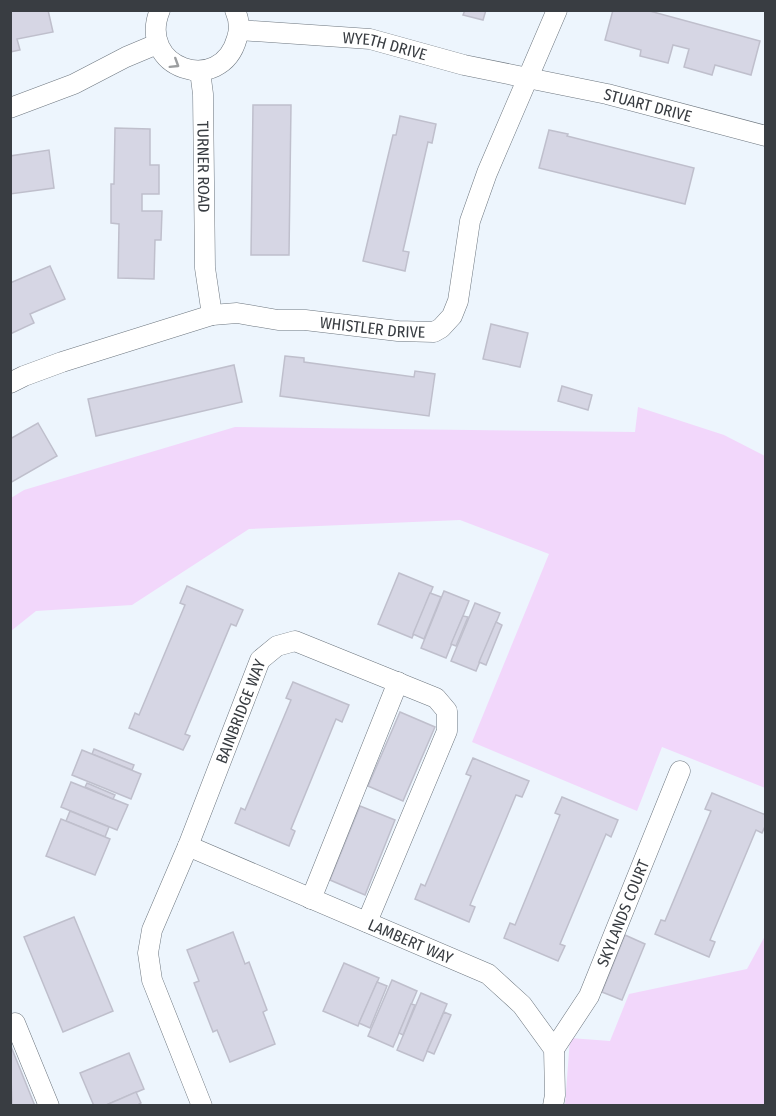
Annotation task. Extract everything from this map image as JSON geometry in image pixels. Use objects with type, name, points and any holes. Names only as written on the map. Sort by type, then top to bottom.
[{"type":"street","points":[[160,10],[155,22],[157,44],[167,59],[182,69],[200,71],[220,65],[234,50],[239,30],[235,10]]},
{"type":"street","name":"WHISTLER DRIVE","points":[[10,383],[62,362],[213,315],[237,313],[278,320],[305,320],[398,331],[434,332],[441,328],[452,316],[458,301],[470,221],[483,183],[557,10]]},
{"type":"street","name":"WYETH DRIVE","points":[[239,30],[370,39],[464,66],[528,78]]},
{"type":"street","points":[[10,108],[74,84],[157,44]]},
{"type":"street","name":"TURNER ROAD","points":[[200,71],[203,94],[205,268],[213,315]]},
{"type":"street","name":"STUART DRIVE","points":[[528,78],[608,94],[765,136]]},
{"type":"street","name":"BAINBRIDGE WAY","points":[[201,1106],[152,980],[148,953],[152,930],[188,846],[260,660],[277,646],[295,641],[436,698],[447,711],[447,731],[367,922]]},
{"type":"street","points":[[311,899],[398,682]]},
{"type":"street","name":"SKYLANDS COURT","points":[[554,1049],[589,996],[680,771]]},
{"type":"street","name":"LAMBERT WAY","points":[[188,846],[488,974],[522,1005],[554,1049]]},
{"type":"street","points":[[15,1023],[49,1106]]},
{"type":"street","points":[[553,1106],[555,1095],[554,1049]]},
{"type":"shaded area","points":[[638,407],[724,435],[765,456],[765,788],[662,747],[637,811],[472,742],[549,554],[460,520],[249,529],[132,605],[36,611],[11,631],[11,498],[24,490],[235,427],[635,432]]},
{"type":"shaded area","points":[[765,936],[765,1105],[565,1106],[570,1038],[610,1041],[629,994],[747,969]]},
{"type":"building","points":[[10,10],[48,10],[53,32],[17,39],[20,50],[10,52]]},
{"type":"building","points":[[465,10],[486,10],[483,20],[463,15]]},
{"type":"building","points":[[613,10],[646,10],[760,41],[751,75],[715,65],[712,75],[684,67],[689,49],[673,45],[668,63],[640,56],[641,50],[605,40]]},
{"type":"building","points":[[253,105],[291,105],[289,255],[251,255]]},
{"type":"building","points":[[400,116],[436,124],[432,143],[428,142],[403,251],[409,252],[405,271],[363,261],[393,135],[396,135]]},
{"type":"building","points":[[115,128],[150,129],[150,165],[159,165],[159,194],[142,194],[142,211],[162,211],[161,240],[155,240],[154,279],[118,278],[119,224],[111,223]]},
{"type":"building","points":[[549,130],[694,168],[685,204],[539,168]]},
{"type":"building","points":[[49,150],[54,188],[10,194],[10,156]]},
{"type":"building","points":[[50,266],[65,299],[30,314],[34,323],[10,334],[10,283]]},
{"type":"building","points":[[491,324],[528,333],[520,367],[483,359]]},
{"type":"building","points":[[285,356],[304,358],[304,362],[414,377],[415,371],[435,374],[429,416],[280,396]]},
{"type":"building","points":[[234,365],[242,402],[96,436],[88,399]]},
{"type":"building","points":[[562,386],[592,395],[588,410],[558,401]]},
{"type":"building","points":[[38,423],[57,456],[10,483],[10,439]]},
{"type":"building","points":[[399,573],[433,587],[412,638],[378,624]]},
{"type":"building","points":[[187,586],[243,610],[236,626],[231,624],[185,734],[190,736],[183,750],[129,728],[135,713],[139,715],[185,605],[180,603]]},
{"type":"building","points":[[444,591],[469,601],[446,658],[421,648]]},
{"type":"building","points":[[430,593],[441,597],[424,639],[413,634]]},
{"type":"building","points":[[475,603],[500,613],[476,671],[451,661]]},
{"type":"building","points":[[463,616],[468,617],[456,646],[451,644]]},
{"type":"building","points":[[496,622],[502,625],[486,665],[479,662]]},
{"type":"building","points":[[293,682],[349,705],[342,722],[336,719],[291,829],[295,831],[289,846],[235,823],[241,808],[245,810],[291,700],[286,698]]},
{"type":"building","points":[[400,712],[435,727],[403,801],[368,786]]},
{"type":"building","points":[[94,749],[134,765],[132,770],[92,754]]},
{"type":"building","points":[[82,750],[141,774],[131,799],[72,775]]},
{"type":"building","points":[[473,758],[529,781],[522,797],[516,795],[470,905],[475,907],[469,922],[415,899],[421,884],[425,886],[471,776],[466,774]]},
{"type":"building","points":[[71,782],[128,805],[117,830],[61,807]]},
{"type":"building","points":[[87,783],[115,795],[113,799],[85,787]]},
{"type":"building","points":[[712,793],[766,815],[766,824],[762,833],[756,830],[710,940],[715,942],[709,957],[655,934],[661,920],[665,921],[711,811],[705,809]]},
{"type":"building","points":[[562,797],[618,820],[611,837],[606,834],[560,944],[565,946],[558,961],[504,938],[510,923],[515,925],[560,815],[555,813]]},
{"type":"building","points":[[360,806],[395,820],[365,895],[330,880]]},
{"type":"building","points":[[70,811],[109,827],[105,837],[66,821]]},
{"type":"building","points":[[61,819],[110,839],[95,875],[46,856]]},
{"type":"building","points":[[74,917],[113,1011],[63,1032],[24,937]]},
{"type":"building","points":[[233,932],[245,964],[249,962],[267,1010],[263,1012],[275,1044],[230,1062],[217,1030],[213,1032],[194,983],[199,981],[187,950]]},
{"type":"building","points":[[625,935],[645,944],[622,1000],[602,992]]},
{"type":"building","points":[[344,963],[379,978],[358,1026],[323,1011]]},
{"type":"building","points":[[392,980],[417,991],[393,1047],[368,1036]]},
{"type":"building","points":[[377,982],[387,986],[370,1028],[359,1023]]},
{"type":"building","points":[[421,993],[447,1004],[423,1061],[397,1050]]},
{"type":"building","points":[[411,1004],[415,1005],[403,1035],[399,1033]]},
{"type":"building","points":[[444,1012],[451,1015],[434,1054],[427,1051]]},
{"type":"building","points":[[10,1044],[35,1106],[12,1106]]},
{"type":"building","points":[[129,1053],[144,1089],[104,1106],[94,1106],[80,1073]]},
{"type":"building","points":[[136,1092],[141,1103],[136,1106],[104,1106]]}]
